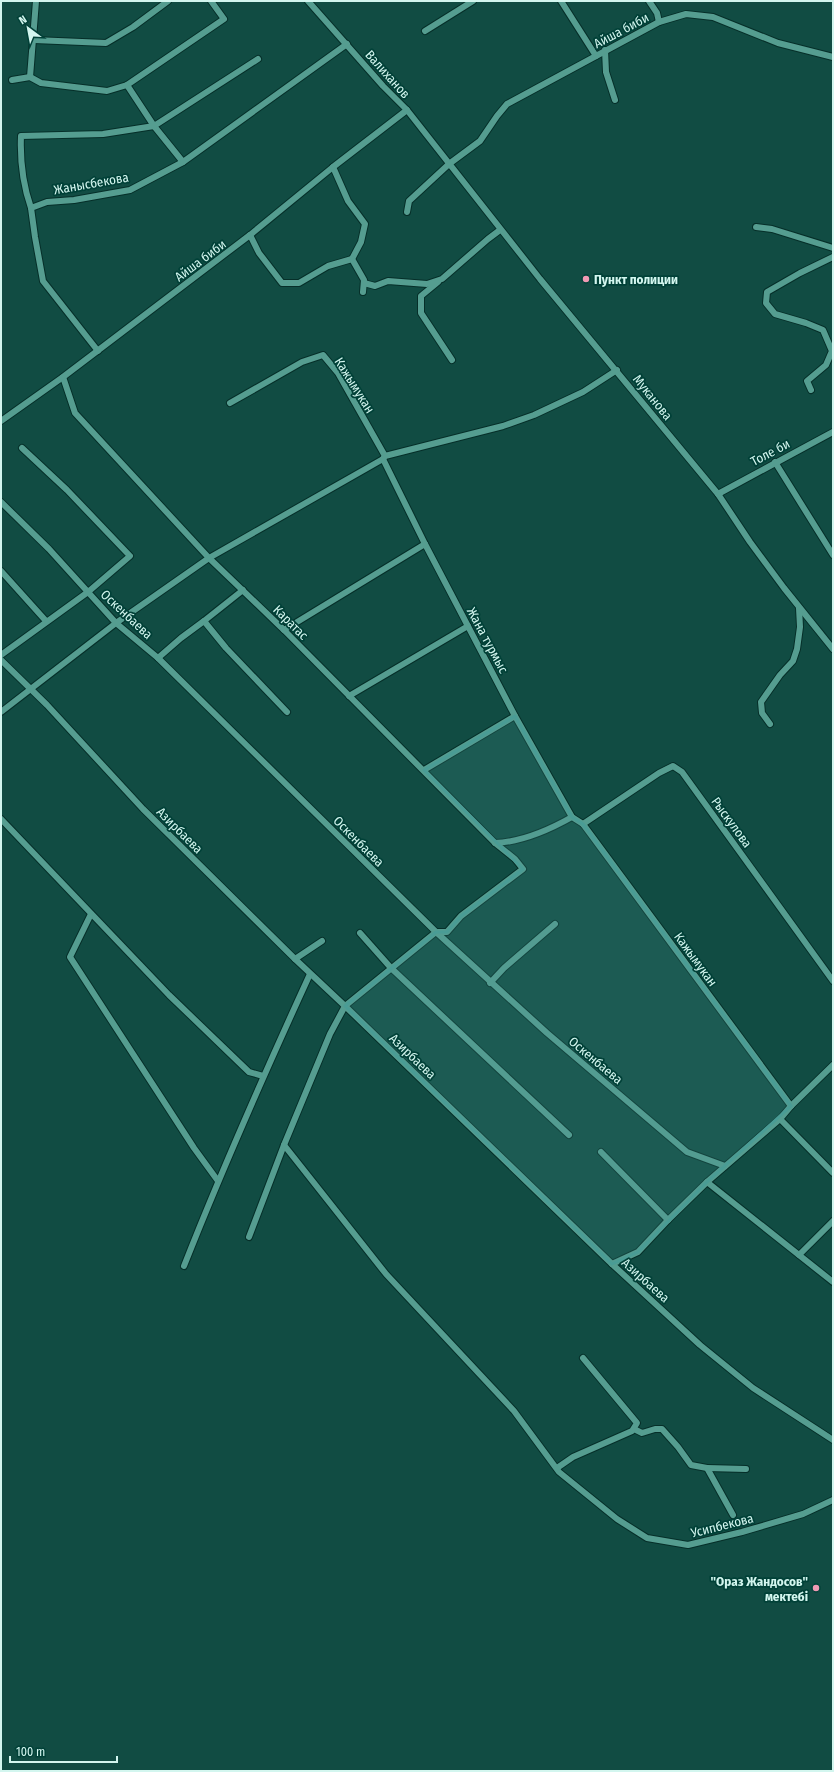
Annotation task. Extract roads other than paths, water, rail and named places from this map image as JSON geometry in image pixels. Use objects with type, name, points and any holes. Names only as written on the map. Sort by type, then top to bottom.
[{"type":"street","points":[[30,77],[36,1]]},
{"type":"street","points":[[34,40],[106,43],[133,27],[168,1]]},
{"type":"street","points":[[12,80],[30,77],[41,83],[107,91],[127,85],[224,19],[211,1]]},
{"type":"street","name":"Валиханов","points":[[308,1],[383,86],[407,110],[449,164]]},
{"type":"street","points":[[425,31],[474,1]]},
{"type":"street","points":[[561,1],[596,56]]},
{"type":"street","points":[[649,1],[657,13],[659,22]]},
{"type":"street","name":"Айша биби","points":[[407,212],[409,201],[449,164],[480,141],[507,104],[659,22],[686,14],[713,17],[778,43],[833,57]]},
{"type":"street","name":"Жанысбекова","points":[[31,208],[47,202],[74,200],[130,190],[183,162],[347,44]]},
{"type":"street","points":[[606,50],[606,72],[615,100]]},
{"type":"street","points":[[98,351],[44,281],[31,208],[25,192],[20,136],[103,134],[154,126],[258,59]]},
{"type":"street","points":[[127,85],[154,126],[183,162]]},
{"type":"street","name":"Айша биби","points":[[1,421],[63,378],[250,235],[333,167],[407,110]]},
{"type":"street","name":"Муканова","points":[[449,164],[500,230],[618,370],[718,494],[750,542],[799,608],[833,649]]},
{"type":"street","points":[[250,235],[259,253],[282,283],[299,283],[328,266],[352,259],[361,242],[365,224],[348,201],[333,167]]},
{"type":"street","points":[[756,227],[772,229],[833,248]]},
{"type":"street","points":[[452,360],[421,313],[421,296],[488,238],[500,230]]},
{"type":"street","points":[[811,390],[807,381],[826,366],[832,351],[823,330],[806,323],[774,314],[766,303],[766,297],[767,292],[800,273],[833,257]]},
{"type":"street","points":[[352,259],[364,280],[362,292]]},
{"type":"street","points":[[364,283],[375,286],[388,281],[427,284],[442,279]]},
{"type":"street","name":"Кажымукан","points":[[230,403],[302,362],[323,355],[340,378],[384,457]]},
{"type":"street","points":[[1,712],[116,623],[209,558],[384,457],[503,426],[534,416],[583,392],[618,370]]},
{"type":"street","name":"Каратас","points":[[63,378],[74,413],[209,558],[284,630],[495,843],[515,859],[523,869],[461,916],[447,932],[436,932]]},
{"type":"street","name":"Толе би","points":[[718,494],[833,432]]},
{"type":"street","points":[[1,655],[88,592],[130,556],[67,490],[22,448]]},
{"type":"street","name":"Жана турмыс","points":[[384,457],[425,544],[515,716],[572,817],[583,824]]},
{"type":"street","points":[[775,462],[833,555]]},
{"type":"street","name":"Оскенбаева","points":[[1,502],[49,549],[116,623],[158,658],[436,932],[490,983],[687,1152],[725,1166]]},
{"type":"street","points":[[284,630],[425,544]]},
{"type":"street","points":[[1,571],[46,621]]},
{"type":"street","points":[[158,658],[181,638],[243,590]]},
{"type":"street","points":[[770,724],[762,713],[761,702],[776,680],[793,661],[797,650],[800,627],[799,608]]},
{"type":"street","points":[[204,621],[226,648],[287,712]]},
{"type":"street","points":[[349,696],[468,626]]},
{"type":"street","name":"Азирбаева","points":[[1,660],[143,809],[310,974],[346,1006],[612,1264],[700,1345],[753,1388],[833,1440]]},
{"type":"street","points":[[424,770],[515,716]]},
{"type":"street","name":"Рыскулова","points":[[583,824],[659,773],[673,766],[682,772],[833,981]]},
{"type":"street","points":[[495,843],[510,842],[551,829],[572,817]]},
{"type":"street","points":[[1,819],[169,995],[249,1072],[263,1076]]},
{"type":"street","name":"Кажымукан","points":[[583,824],[791,1106]]},
{"type":"street","points":[[91,914],[70,957],[194,1148],[218,1181]]},
{"type":"street","points":[[490,983],[504,968],[555,924]]},
{"type":"street","points":[[249,1237],[284,1145],[330,1034],[346,1006],[436,932]]},
{"type":"street","points":[[360,933],[391,968],[569,1135]]},
{"type":"street","points":[[296,959],[322,941]]},
{"type":"street","points":[[184,1266],[218,1181],[263,1076],[310,974]]},
{"type":"street","points":[[612,1264],[638,1252],[707,1182],[780,1119],[791,1106],[833,1065]]},
{"type":"street","points":[[780,1119],[833,1173]]},
{"type":"street","name":"Усипбекова","points":[[284,1145],[386,1274],[514,1410],[557,1468],[617,1520],[647,1538],[688,1545],[742,1532],[803,1514],[833,1500]]},
{"type":"street","points":[[601,1152],[668,1220]]},
{"type":"street","points":[[707,1182],[833,1282]]},
{"type":"street","points":[[799,1255],[833,1221]]},
{"type":"street","points":[[557,1468],[573,1457],[632,1431],[637,1424],[583,1358]]},
{"type":"street","points":[[634,1429],[642,1433],[655,1429],[662,1429],[691,1465],[707,1468],[746,1469]]},
{"type":"street","points":[[707,1468],[733,1515]]},
{"type":"place","name":"Пункт полиции","points":[[586,279]]},
{"type":"place","name":"\"Ораз Жандосов\" мектебі","points":[[816,1588]]}]
